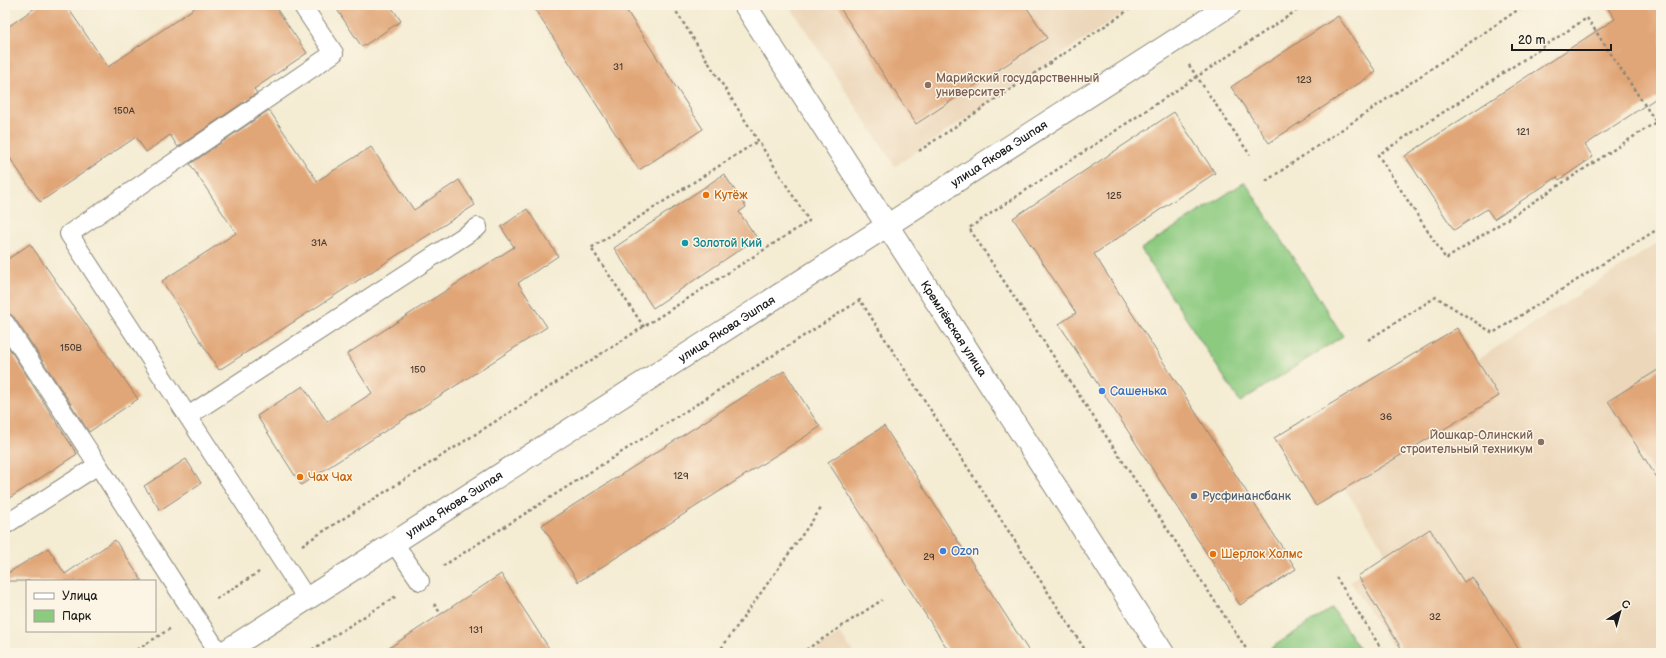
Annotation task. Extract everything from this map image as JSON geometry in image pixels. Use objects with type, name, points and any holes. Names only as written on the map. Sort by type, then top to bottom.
[{"type":"street","name":"Кремлёвская улица","points":[[745,5],[1163,653]]},
{"type":"street","name":"улица Якова Эшпая","points":[[223,653],[1230,5]]},
{"type":"lane","points":[[302,5],[334,53],[69,234],[307,599]]},
{"type":"lane","points":[[188,416],[478,227]]},
{"type":"lane","points":[[5,323],[220,653]]},
{"type":"lane","points":[[5,525],[98,464]]},
{"type":"lane","points":[[394,543],[420,581]]},
{"type":"path","points":[[132,653],[809,221],[672,5]]},
{"type":"path","points":[[919,151],[1136,5]]},
{"type":"path","points":[[1249,653],[969,228],[1305,5]]},
{"type":"path","points":[[1266,180],[1525,5]]},
{"type":"path","points":[[1588,18],[1656,122],[1446,259],[1378,155],[1588,18]]},
{"type":"path","points":[[1173,42],[1250,156]]},
{"type":"path","points":[[644,327],[591,248],[758,142]]},
{"type":"path","points":[[1368,340],[1436,297],[1493,333],[1661,227]]},
{"type":"path","points":[[307,653],[860,300],[1087,653]]},
{"type":"path","points":[[718,653],[822,507]]},
{"type":"path","points":[[1336,576],[1384,653]]},
{"type":"path","points":[[801,653],[882,600]]},
{"type":"shaded area","name":"Марийский государственный университет","points":[[789,5],[1135,5],[895,166]]},
{"type":"shaded area","name":"Йошкар-Олинский строительный техникум","points":[[1661,241],[1661,653],[1396,653],[1350,581],[1388,556],[1345,489],[1498,396],[1477,360]]},
{"type":"shaded area","points":[[840,633],[853,653],[811,653]]},
{"type":"green space","points":[[1245,182],[1343,336],[1240,402],[1141,249]]},
{"type":"green space","points":[[1332,608],[1359,648],[1359,653],[1275,653],[1271,648]]},
{"type":"building","points":[[39,5],[66,5],[108,67],[199,5],[274,5],[307,53],[254,89],[257,93],[178,147],[170,135],[146,152],[136,137],[40,202],[5,151],[5,29]]},
{"type":"building","points":[[334,5],[390,5],[401,21],[362,47]]},
{"type":"building","points":[[532,5],[623,5],[703,129],[639,170]]},
{"type":"building","points":[[838,5],[1025,5],[1047,38],[916,124]]},
{"type":"building","points":[[1606,5],[1661,5],[1661,95],[1585,145],[1593,157],[1559,180],[1557,177],[1494,219],[1487,209],[1454,230],[1405,156],[1615,19]]},
{"type":"building","points":[[1338,16],[1376,72],[1269,143],[1231,87]]},
{"type":"building","points":[[269,110],[317,181],[371,147],[414,210],[459,180],[475,205],[219,370],[162,281],[236,233],[190,164]]},
{"type":"building","points":[[1174,112],[1215,173],[1094,254],[1296,569],[1240,605],[1059,324],[1076,313],[1013,218]]},
{"type":"building","name":"Золотой Кий","points":[[724,174],[746,207],[739,212],[757,238],[653,308],[614,248]]},
{"type":"building","points":[[527,209],[558,256],[518,283],[547,327],[301,485],[257,416],[303,386],[327,422],[372,393],[347,354],[514,247],[501,227]]},
{"type":"building","points":[[30,244],[138,399],[89,432],[14,317],[5,313],[5,261]]},
{"type":"building","points":[[1457,328],[1499,396],[1316,506],[1274,438]]},
{"type":"building","points":[[5,342],[77,454],[5,501]]},
{"type":"building","points":[[1661,368],[1661,484],[1608,401]]},
{"type":"building","points":[[784,371],[820,427],[578,582],[542,525]]},
{"type":"building","points":[[884,426],[1030,653],[950,653],[828,462]]},
{"type":"building","points":[[186,459],[201,483],[160,510],[144,486]]},
{"type":"building","points":[[1430,529],[1464,582],[1472,577],[1521,653],[1404,653],[1358,576]]},
{"type":"building","points":[[115,540],[141,580],[5,581],[5,575],[48,548],[65,574]]},
{"type":"building","points":[[501,574],[552,653],[381,653],[441,614]]},
{"type":"place","name":"Марийский государственный университет","points":[[928,85]]},
{"type":"place","name":"Кутёж","points":[[706,195]]},
{"type":"place","name":"Золотой Кий","points":[[685,243]]},
{"type":"place","name":"Сашенька","points":[[1102,391]]},
{"type":"place","name":"Йошкар-Олинский строительный техникум","points":[[1541,442]]},
{"type":"place","name":"Чах Чах","points":[[300,477]]},
{"type":"place","name":"Русфинансбанк","points":[[1194,496]]},
{"type":"place","name":"Ozon","points":[[943,551]]},
{"type":"place","name":"Шерлок Холмс","points":[[1213,554]]}]
